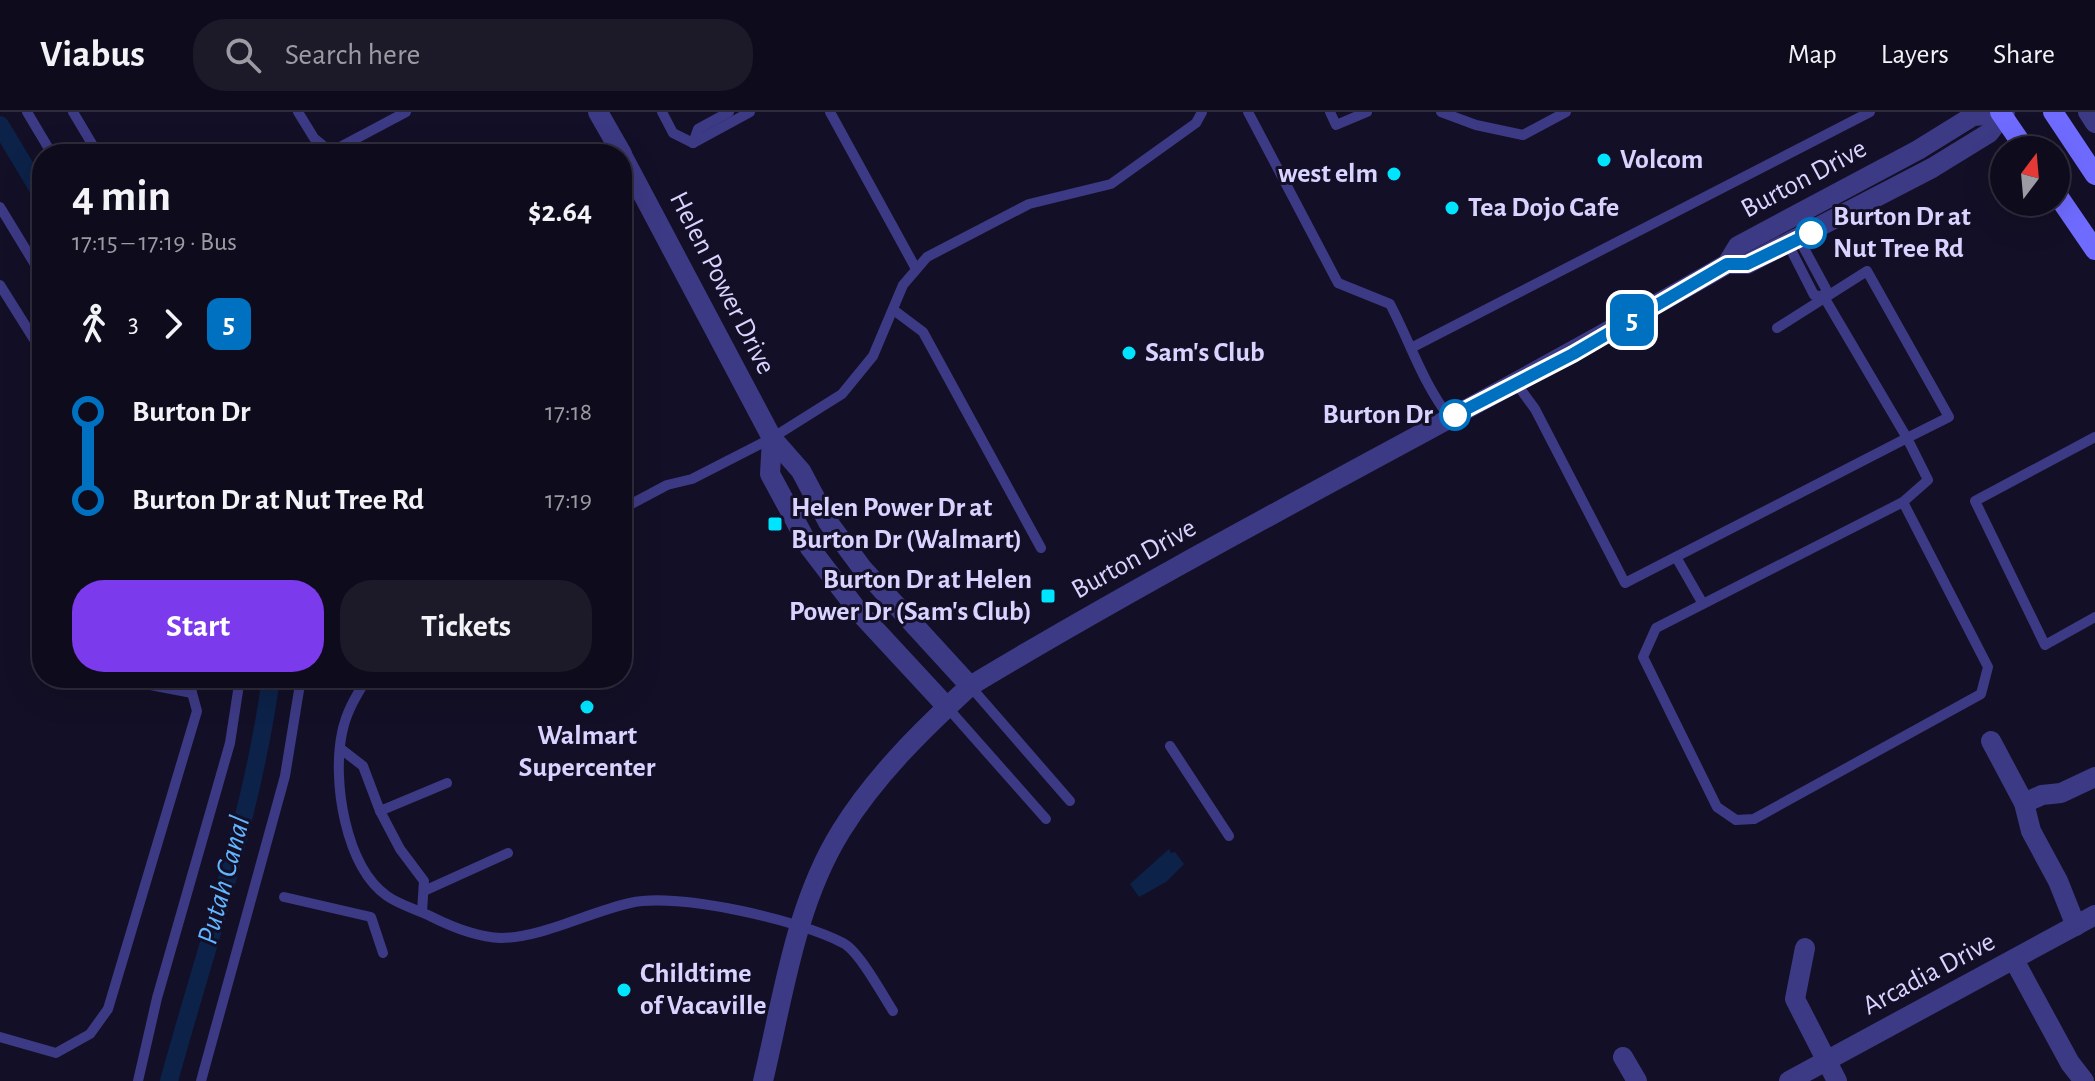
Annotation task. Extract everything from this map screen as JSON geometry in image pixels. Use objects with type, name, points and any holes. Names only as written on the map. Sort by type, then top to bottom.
[{"type":"main road","points":[[2053,112],[2095,175]]},
{"type":"main road","points":[[2002,113],[2017,136]]},
{"type":"main road","points":[[2070,213],[2095,250]]},
{"type":"street","name":"Helen Power Drive","points":[[598,112],[616,144]]},
{"type":"street","points":[[2088,112],[2095,123]]},
{"type":"street","name":"Burton Drive","points":[[1727,264],[1747,264],[1794,242],[1955,154],[1989,133],[2002,113]]},
{"type":"street","name":"Burton Drive","points":[[763,1081],[800,928],[840,832],[924,727],[970,686],[1039,644],[1727,264],[1738,246],[1918,150],[1973,116],[2002,113]]},
{"type":"street","name":"Helen Power Drive","points":[[632,173],[772,438],[801,471],[828,522],[862,568],[970,686]]},
{"type":"street","name":"Helen Power Drive","points":[[772,438],[770,474],[810,548],[859,612],[947,707]]},
{"type":"street","points":[[1991,741],[2024,803],[2031,831],[2058,881],[2076,926]]},
{"type":"street","points":[[2024,803],[2042,795],[2061,793],[2095,777]]},
{"type":"street","name":"Arcadia Drive","points":[[1789,1081],[2095,915]]},
{"type":"street","points":[[1805,948],[1795,999],[1837,1081]]},
{"type":"street","points":[[2014,960],[2070,1063],[2084,1081]]},
{"type":"street","points":[[1623,1057],[1637,1081]]},
{"type":"lane","points":[[27,112],[46,144]]},
{"type":"lane","points":[[73,112],[92,144]]},
{"type":"lane","points":[[298,112],[320,144]]},
{"type":"lane","points":[[346,144],[406,112]]},
{"type":"lane","points":[[662,112],[673,133],[693,143]]},
{"type":"lane","points":[[693,143],[698,129],[729,112]]},
{"type":"lane","points":[[693,143],[750,112]]},
{"type":"lane","points":[[830,112],[915,267]]},
{"type":"lane","points":[[632,504],[667,485],[692,479],[772,438],[842,394],[873,356],[895,311],[903,285],[915,267],[927,257],[1029,204],[1111,184],[1196,123],[1202,112]]},
{"type":"lane","points":[[1248,112],[1338,283],[1390,304],[1413,347],[1429,392],[1450,418]]},
{"type":"lane","points":[[1330,112],[1336,125],[1367,112]]},
{"type":"lane","points":[[1441,112],[1476,125],[1523,135],[1566,112]]},
{"type":"lane","points":[[1413,347],[1870,112]]},
{"type":"lane","points":[[0,207],[32,260]]},
{"type":"lane","points":[[1794,242],[1814,295],[1824,297],[1907,438],[1928,480],[1903,502],[1656,628],[1643,657],[1717,807],[1736,820],[1754,819],[1981,694],[1988,667],[1903,502]]},
{"type":"lane","points":[[1516,383],[1535,409],[1625,583],[1949,417],[1867,271],[1777,328]]},
{"type":"lane","points":[[0,285],[32,336]]},
{"type":"lane","points":[[895,311],[923,332],[1041,548]]},
{"type":"lane","points":[[2095,437],[1975,501],[2045,645],[2095,617]]},
{"type":"lane","points":[[1676,557],[1703,604]]},
{"type":"lane","points":[[970,686],[1070,801]]},
{"type":"lane","points":[[166,688],[192,693]]},
{"type":"lane","points":[[0,1037],[56,1053],[90,1034],[108,1009],[197,711],[191,688]]},
{"type":"lane","points":[[138,1081],[157,998],[230,743],[238,688]]},
{"type":"lane","points":[[201,1081],[285,776],[299,688]]},
{"type":"lane","points":[[361,688],[350,705],[341,749],[338,791],[349,834],[365,871],[387,896],[457,929],[500,938],[523,935],[634,902],[665,900],[768,918],[843,943],[851,949],[893,1011]]},
{"type":"lane","points":[[947,707],[1046,819]]},
{"type":"lane","points":[[1170,746],[1229,836]]},
{"type":"lane","points":[[341,749],[363,766],[380,811],[400,849],[424,881],[422,912]]},
{"type":"lane","points":[[380,811],[447,783]]},
{"type":"lane","points":[[424,891],[508,853]]},
{"type":"lane","points":[[284,897],[371,917],[383,953]]},
{"type":"water","points":[[1169,849],[1184,864],[1166,882],[1139,897],[1130,884]]},
{"type":"waterway","name":"Putah Canal","points":[[0,125],[32,178]]},
{"type":"waterway","name":"Putah Canal","points":[[169,1081],[253,780],[269,688]]},
{"type":"bus line","name":"5","points":[[1455,415],[1573,354],[1727,264],[1747,264],[1811,233]]},
{"type":"place","name":"Volcom","points":[[1604,160]]},
{"type":"place","name":"west elm","points":[[1394,174]]},
{"type":"place","name":"Tea Dojo Cafe","points":[[1452,208]]},
{"type":"place","name":"Burton Dr at Nut Tree Rd","points":[[1811,233]]},
{"type":"place","name":"Sam's Club","points":[[1129,353]]},
{"type":"place","name":"Burton Dr","points":[[1455,415]]},
{"type":"place","name":"Helen Power Dr at Burton Dr (Walmart)","points":[[775,524]]},
{"type":"place","name":"Burton Dr at Helen Power Dr (Sam's Club)","points":[[1048,596]]},
{"type":"place","name":"Walmart Supercenter","points":[[587,707]]},
{"type":"place","name":"Childtime of Vacaville","points":[[624,990]]}]
